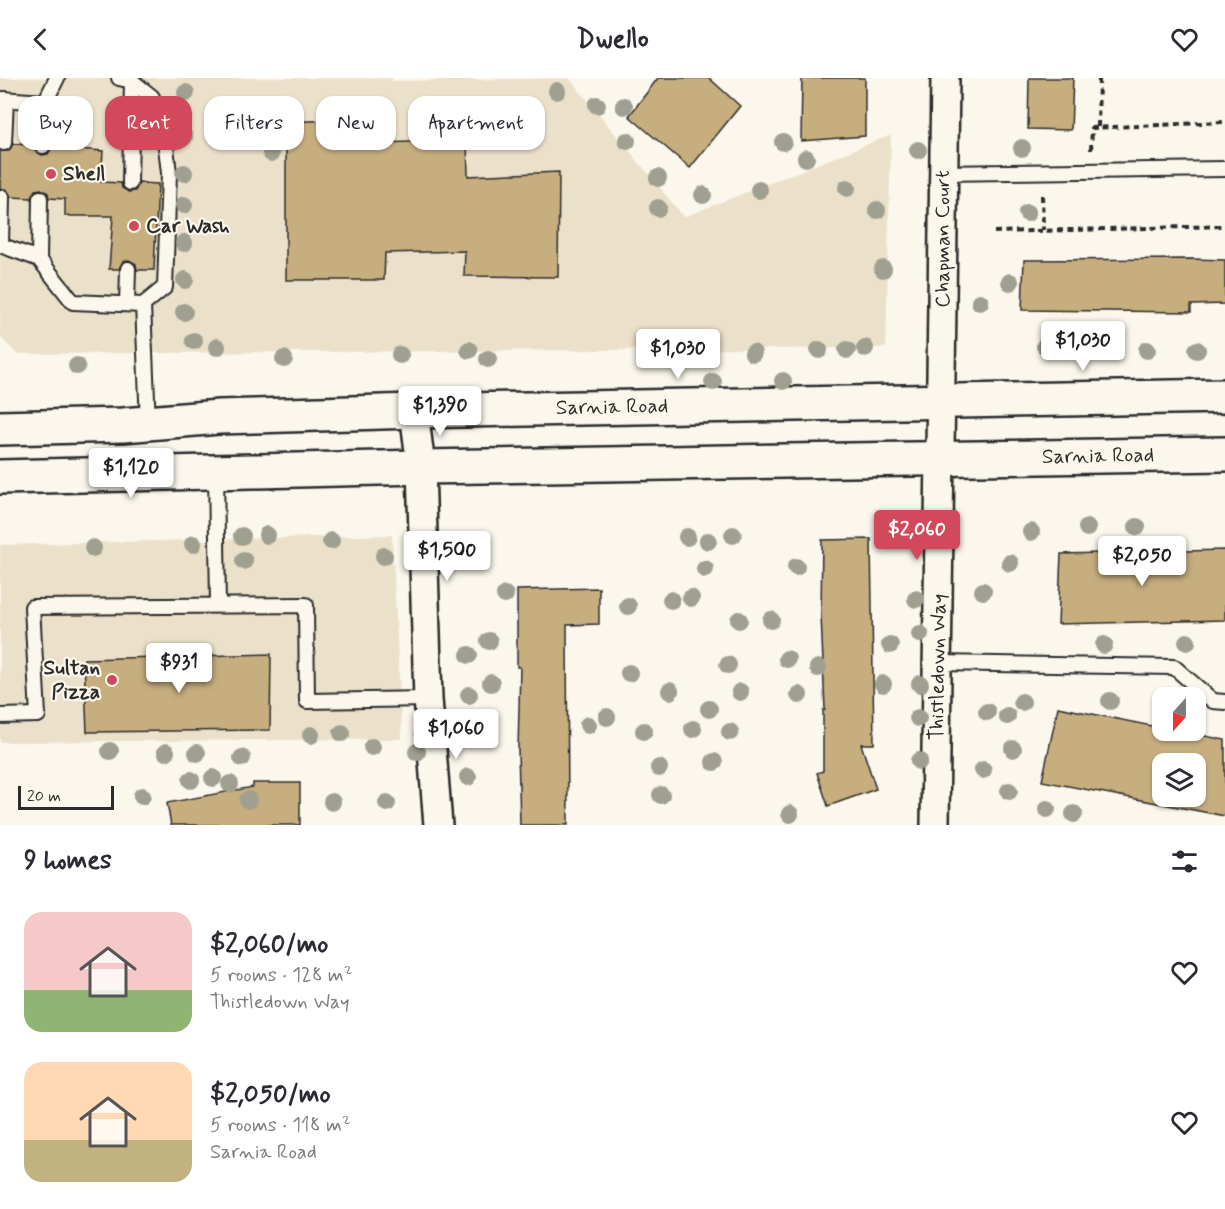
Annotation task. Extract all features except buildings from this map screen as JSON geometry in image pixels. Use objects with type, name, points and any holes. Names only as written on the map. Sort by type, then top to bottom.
[{"type":"main road","name":"Sarnia Road","points":[[0,428],[148,423],[219,417],[414,411],[1225,396]]},
{"type":"main road","name":"Sarnia Road","points":[[0,477],[421,467],[1225,454]]},
{"type":"street","name":"Chapman Court","points":[[942,401],[945,78]]},
{"type":"street","name":"Thistledown Way","points":[[935,825],[942,401]]},
{"type":"street","points":[[414,411],[421,467],[428,699],[438,825]]},
{"type":"lane","points":[[48,96],[57,78]]},
{"type":"lane","points":[[125,80],[130,183]]},
{"type":"lane","points":[[2,197],[0,245],[39,259],[73,302],[143,305],[165,287],[169,173],[164,130],[152,97],[125,80]]},
{"type":"lane","points":[[4,143],[3,99],[18,100]]},
{"type":"lane","points":[[944,172],[1225,169]]},
{"type":"lane","points":[[39,259],[40,198]]},
{"type":"lane","points":[[127,304],[128,269]]},
{"type":"lane","points":[[143,305],[148,423]]},
{"type":"lane","points":[[216,472],[218,605]]},
{"type":"lane","points":[[0,716],[38,716],[32,607],[306,605],[307,701],[428,699]]},
{"type":"lane","points":[[938,663],[1174,668],[1213,701],[1225,702]]},
{"type":"path","points":[[1098,128],[1099,78]]},
{"type":"path","points":[[1082,151],[1091,151],[1092,128],[1225,122]]},
{"type":"path","points":[[1042,195],[1042,230]]},
{"type":"path","points":[[994,232],[1225,226]]},
{"type":"shaded area","points":[[0,78],[392,78],[392,81],[569,78],[684,217],[891,135],[886,348],[17,354],[0,337]]},
{"type":"shaded area","points":[[392,535],[402,739],[0,742],[0,545]]},
{"type":"place","name":"Shell","points":[[51,174]]},
{"type":"place","name":"Car Wash","points":[[134,226]]},
{"type":"place","name":"Sultan Pizza","points":[[112,680]]}]
